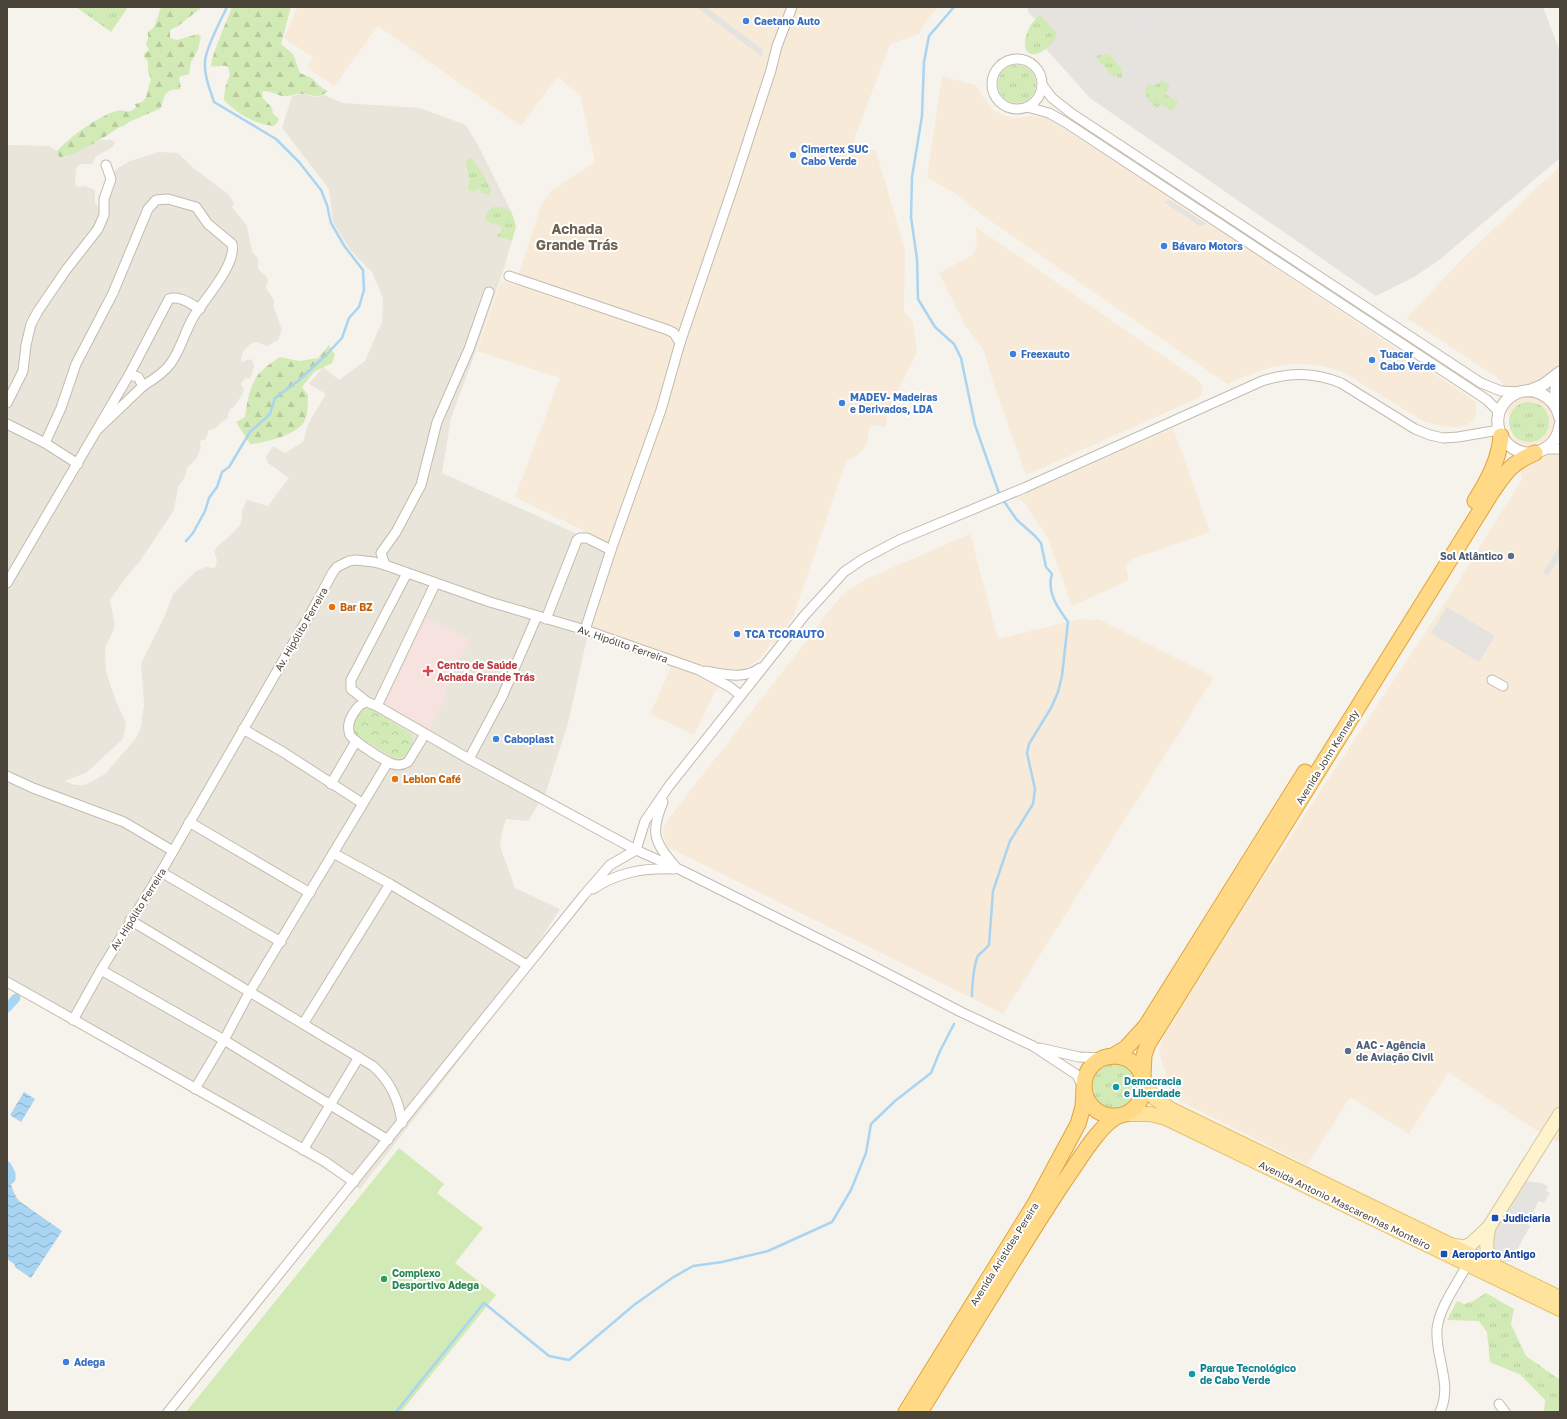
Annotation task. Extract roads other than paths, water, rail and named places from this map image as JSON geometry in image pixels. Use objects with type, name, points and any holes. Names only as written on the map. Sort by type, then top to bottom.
[{"type":"highway","name":"Avenida John Kennedy","points":[[1108,1057],[1126,1048],[1146,1026],[1484,485],[1496,460],[1499,429]]},
{"type":"highway","name":"Avenida John Kennedy","points":[[1144,1082],[1144,1055],[1148,1044],[1484,505],[1510,467],[1516,462],[1539,451]]},
{"type":"highway","points":[[1108,1057],[1122,1058],[1132,1062],[1139,1069],[1144,1082],[1143,1095],[1140,1103],[1134,1109],[1122,1115],[1109,1116],[1100,1113],[1092,1107],[1086,1099],[1084,1089],[1085,1079],[1089,1069],[1096,1063],[1108,1057]]},
{"type":"highway","name":"Avenida Aristides Pereira","points":[[906,1412],[1036,1202],[1078,1124],[1083,1108],[1084,1089]]},
{"type":"highway","name":"Avenida Aristides Pereira","points":[[920,1412],[1078,1161],[1108,1122],[1122,1115]]},
{"type":"main road","name":"Avenida Antonio Mascarenhas Monteiro","points":[[1144,1082],[1155,1098],[1170,1109],[1560,1298]]},
{"type":"main road","name":"Avenida Antonio Mascarenhas Monteiro","points":[[1122,1115],[1139,1113],[1166,1118],[1560,1309]]},
{"type":"main road","points":[[1451,1245],[1464,1246],[1471,1244],[1489,1227],[1556,1127],[1560,1114]]},
{"type":"main road","points":[[1489,1227],[1486,1245],[1487,1251],[1491,1260],[1498,1269]]},
{"type":"street","points":[[585,630],[611,550],[661,410],[680,343],[736,180],[771,70],[777,46],[792,7]]},
{"type":"street","points":[[1043,86],[1039,98],[1027,107],[1019,109],[1011,108],[1004,105],[993,93],[992,77],[995,70],[1008,60],[1015,58],[1024,59],[1031,62],[1040,73],[1043,86],[1052,98],[1071,113],[1482,382],[1501,391],[1543,394],[1555,405],[1560,418]]},
{"type":"street","points":[[1027,107],[1049,113],[1065,122],[1481,396],[1497,410],[1499,429],[1507,444],[1515,450],[1525,453],[1560,449]]},
{"type":"street","points":[[7,403],[23,371],[26,345],[31,324],[66,270],[98,229],[104,215],[104,199],[111,179],[106,165]]},
{"type":"street","points":[[45,443],[61,408],[76,364],[113,293],[143,218],[151,205],[156,200],[168,199],[196,207],[208,224],[232,244],[232,253],[223,274],[194,317],[171,363],[164,371],[142,386],[97,430]]},
{"type":"street","points":[[509,276],[668,330],[674,333],[680,343]]},
{"type":"street","points":[[385,565],[381,553],[396,532],[421,486],[437,422],[469,349],[490,292]]},
{"type":"street","points":[[7,583],[129,375],[168,299],[180,299],[200,309]]},
{"type":"street","points":[[168,1412],[584,895],[610,865],[636,850],[645,821],[669,786],[816,600],[844,572],[863,559],[899,540],[1010,494],[1262,381],[1290,374],[1316,375],[1341,383],[1415,429],[1436,437],[1458,437],[1499,429]]},
{"type":"street","points":[[1499,429],[1499,412],[1511,397],[1543,385],[1558,374]]},
{"type":"street","points":[[1555,405],[1558,374]]},
{"type":"street","points":[[129,375],[138,377],[142,386]]},
{"type":"street","points":[[7,424],[45,443],[78,464]]},
{"type":"street","points":[[1539,451],[1551,444],[1557,437],[1560,425]]},
{"type":"street","points":[[469,759],[502,697],[577,540],[580,538],[586,538],[611,550]]},
{"type":"street","name":"Av. Hipólito Ferreira","points":[[73,1020],[130,920],[161,872],[313,609],[332,572],[337,567],[349,561],[364,561],[385,565],[435,584],[585,630],[699,670]]},
{"type":"street","points":[[407,573],[351,680],[351,689],[366,702],[377,706],[469,759],[636,850],[865,962],[961,1012],[1033,1046],[1077,1075],[1084,1089]]},
{"type":"street","points":[[377,706],[435,584]]},
{"type":"street","points":[[699,670],[739,675],[753,672],[766,663]]},
{"type":"street","points":[[699,670],[730,687],[740,695]]},
{"type":"street","points":[[1492,680],[1503,686]]},
{"type":"street","points":[[366,702],[360,705],[349,722],[350,736],[388,762],[399,766],[408,762],[425,734]]},
{"type":"street","points":[[243,729],[283,752],[362,803]]},
{"type":"street","points":[[331,784],[356,741]]},
{"type":"street","points":[[196,1089],[249,993],[388,762]]},
{"type":"street","points":[[7,776],[33,788],[124,822],[173,851]]},
{"type":"street","points":[[669,786],[658,813],[655,829],[656,839],[661,850],[677,869]]},
{"type":"street","points":[[189,822],[310,893]]},
{"type":"street","points":[[334,853],[390,884],[527,965]]},
{"type":"street","points":[[584,895],[606,881],[629,872],[657,868],[677,869]]},
{"type":"street","points":[[161,872],[281,942]]},
{"type":"street","points":[[303,1024],[390,884]]},
{"type":"street","points":[[130,920],[249,993],[359,1057],[379,1072],[391,1087],[398,1104],[402,1123]]},
{"type":"street","points":[[101,970],[224,1040],[388,1140]]},
{"type":"street","points":[[7,982],[324,1161],[354,1182]]},
{"type":"street","points":[[1033,1046],[1079,1057],[1108,1057]]},
{"type":"street","points":[[303,1150],[359,1057]]},
{"type":"street","points":[[1440,1412],[1445,1386],[1437,1337],[1438,1322],[1441,1312],[1467,1265]]},
{"type":"water","points":[[24,1092],[35,1099],[21,1122],[10,1115]]},
{"type":"water","points":[[7,1173],[13,1191],[19,1201],[62,1231],[31,1278],[16,1268],[14,1264],[7,1259]]},
{"type":"waterway","points":[[186,541],[193,533],[205,511],[209,498],[217,487],[222,472],[229,467],[250,432],[270,414],[275,398],[298,381],[342,338],[349,318],[359,307],[364,290],[363,270],[345,247],[331,223],[327,205],[321,190],[299,162],[276,139],[214,102],[205,72],[205,62],[210,42],[227,7]]},
{"type":"waterway","points":[[954,7],[929,36],[924,62],[922,116],[912,177],[911,217],[917,259],[918,299],[935,327],[954,344],[961,358],[975,425],[1000,496]]},
{"type":"waterway","points":[[972,996],[975,964],[978,956],[989,945],[993,891],[1010,841],[1033,804],[1035,789],[1027,753],[1029,744],[1051,708],[1058,692],[1062,676],[1068,622],[1054,600],[1051,587],[1052,574],[1046,567],[1041,543],[1017,520],[1003,500]]},
{"type":"waterway","points":[[7,1008],[16,998]]},
{"type":"waterway","points":[[396,1412],[484,1303],[549,1356],[569,1360],[634,1305],[672,1278],[693,1266],[722,1262],[768,1251],[832,1222],[851,1190],[866,1153],[871,1124],[895,1101],[931,1073],[940,1051],[954,1024]]},
{"type":"waterway","points":[[7,1166],[11,1174],[11,1179],[9,1180]]},
{"type":"place","name":"Caetano Auto","points":[[746,21]]},
{"type":"place","name":"Cimertex SUC Cabo Verde","points":[[793,155]]},
{"type":"place","name":"Bávaro Motors","points":[[1164,246]]},
{"type":"place","name":"Freexauto","points":[[1013,354]]},
{"type":"place","name":"Tuacar Cabo Verde","points":[[1372,360]]},
{"type":"place","name":"MADEV- Madeiras e Derivados, LDA","points":[[842,403]]},
{"type":"place","name":"Sol Atlântico","points":[[1511,556]]},
{"type":"place","name":"Bar BZ","points":[[332,607]]},
{"type":"place","name":"TCA TCORAUTO","points":[[737,634]]},
{"type":"place","name":"Centro de Saúde Achada Grande Trás","points":[[428,671]]},
{"type":"place","name":"Caboplast","points":[[496,739]]},
{"type":"place","name":"Leblon Café","points":[[395,779]]},
{"type":"place","name":"AAC - Agência de Aviação Civil","points":[[1348,1051]]},
{"type":"place","name":"Democracia e Liberdade","points":[[1116,1087]]},
{"type":"place","name":"Judiciaria","points":[[1495,1218]]},
{"type":"place","name":"Aeroporto Antigo","points":[[1444,1254]]},
{"type":"place","name":"Complexo Desportivo Adega","points":[[384,1279]]},
{"type":"place","name":"Adega","points":[[66,1362]]},
{"type":"place","name":"Parque Tecnológico de Cabo Verde","points":[[1192,1374]]},
{"type":"district","name":"Achada Grande Trás","points":[[577,236]]}]
